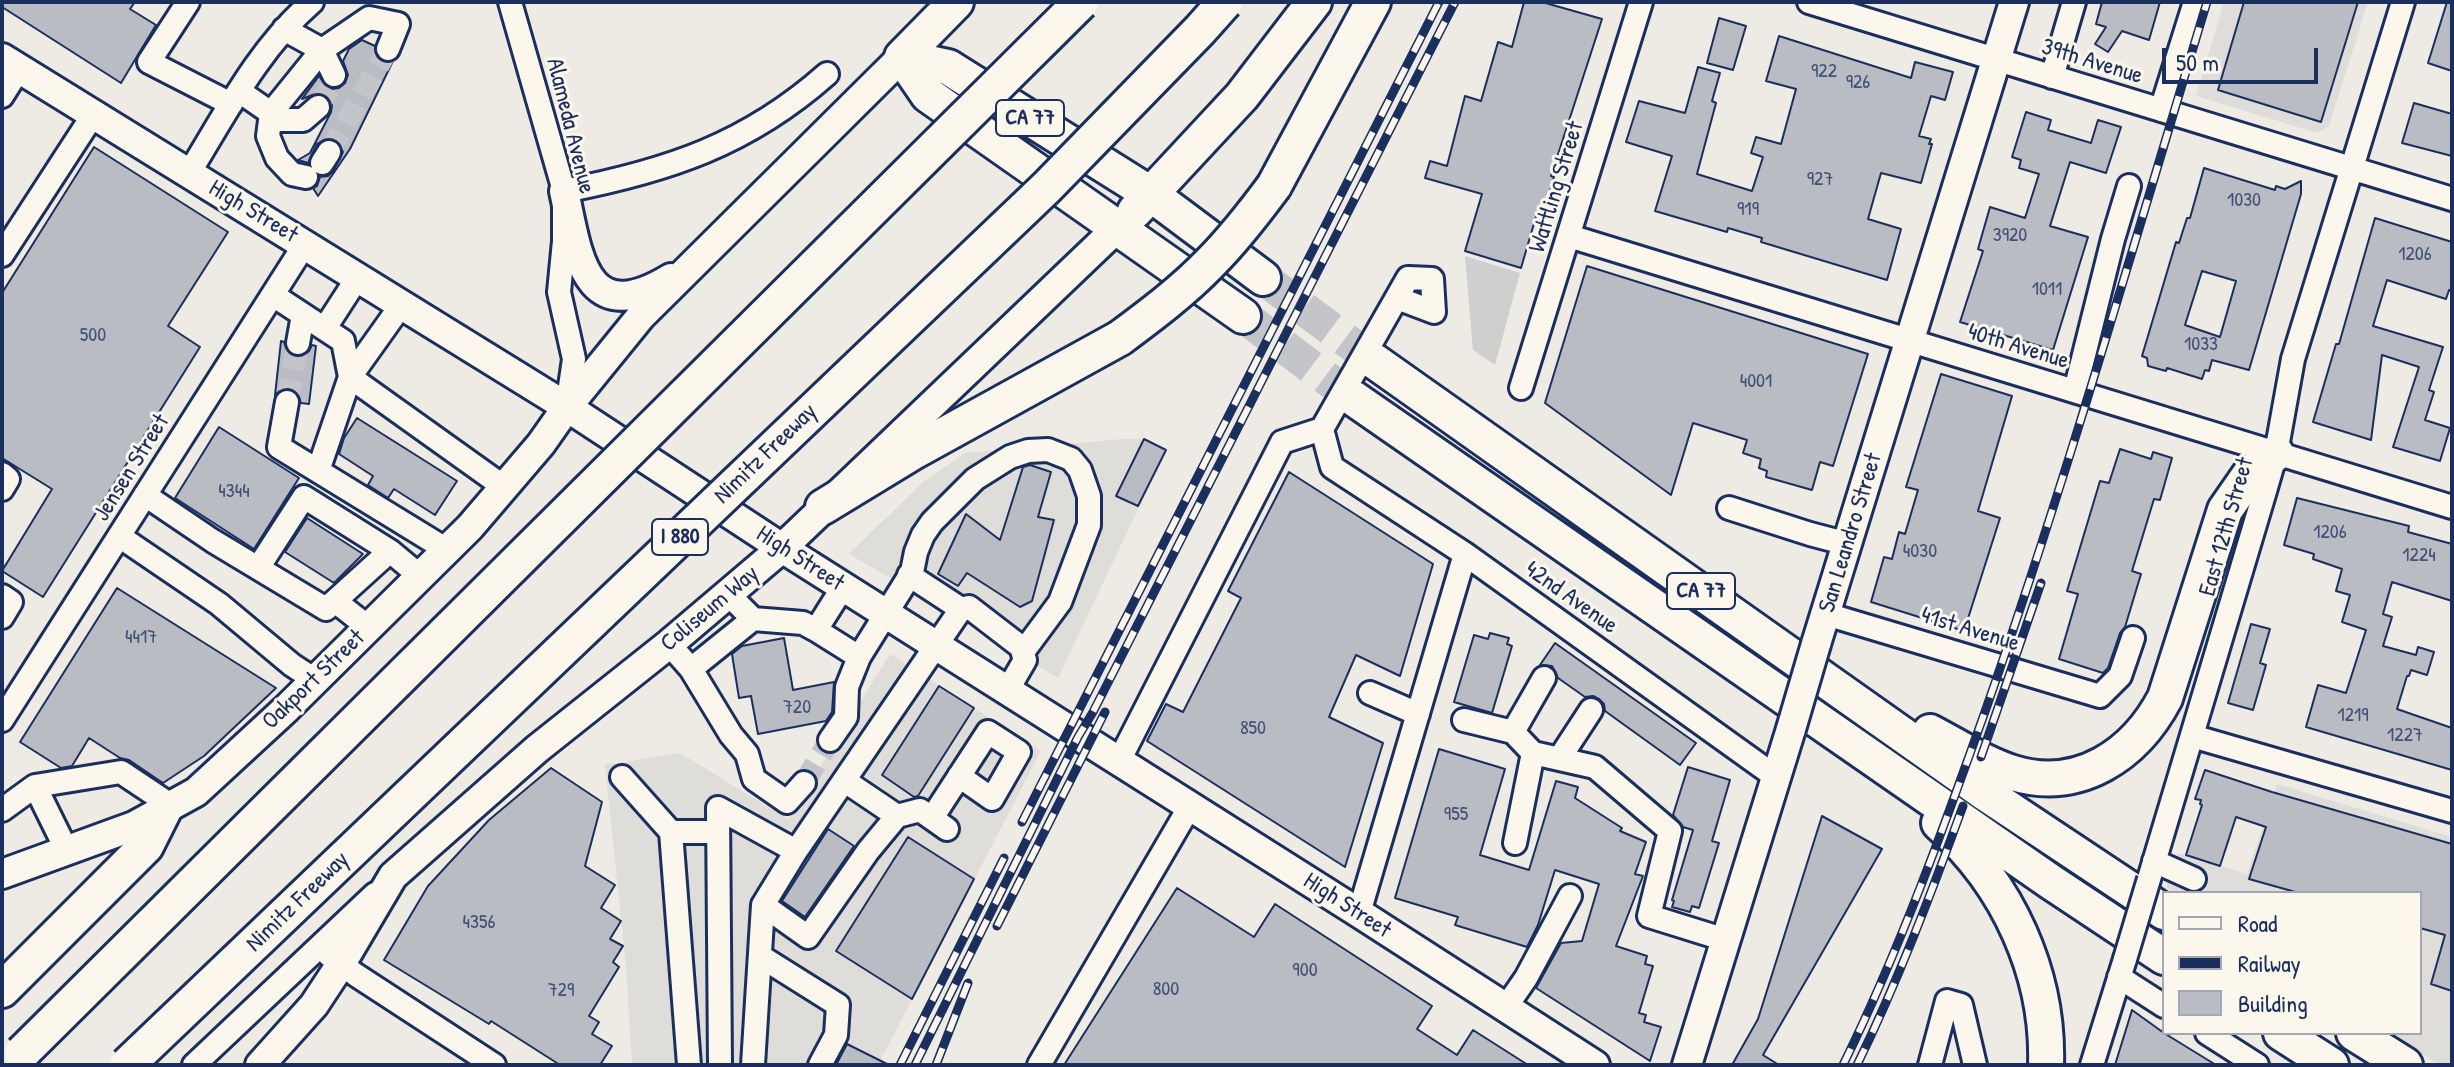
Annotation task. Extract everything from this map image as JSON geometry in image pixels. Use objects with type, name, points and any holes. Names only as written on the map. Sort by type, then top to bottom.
[{"type":"highway","points":[[902,57],[956,2]]},
{"type":"highway","points":[[17,1059],[1081,2]]},
{"type":"highway","name":"Nimitz Freeway","points":[[127,1065],[1047,187],[1225,2]]},
{"type":"highway","points":[[1118,227],[1152,195],[1242,96],[1314,2]]},
{"type":"highway","points":[[823,507],[915,451],[1120,338],[1158,310],[1209,265],[1274,186],[1373,2]]},
{"type":"highway","name":"CA 77","points":[[902,57],[948,67],[1152,195],[1263,278]]},
{"type":"highway","name":"CA 77","points":[[902,57],[928,95],[1243,316]]},
{"type":"highway","name":"CA 77","points":[[1374,361],[1985,793],[2162,911]]},
{"type":"highway","name":"CA 77","points":[[1353,398],[2162,956]]},
{"type":"highway","points":[[1754,628],[1912,723],[1992,764],[2013,773],[2035,777],[2057,778],[2081,774],[2121,754],[2139,739],[2153,721],[2174,674],[2225,510],[2250,474],[2276,453]]},
{"type":"highway","points":[[1729,657],[1929,814],[1959,842],[1986,875],[2014,922],[2036,978],[2047,1037],[2046,1065]]},
{"type":"highway","points":[[2,990],[146,846],[168,808]]},
{"type":"highway","points":[[2284,1035],[2331,1065]]},
{"type":"highway","points":[[2357,1035],[2405,1065]]},
{"type":"main road","name":"San Leandro Street","points":[[1687,1065],[2014,2]]},
{"type":"main road","points":[[564,191],[579,261],[586,275],[610,294],[625,297],[641,293],[699,261],[902,57]]},
{"type":"main road","name":"High Street","points":[[11,63],[567,407],[886,615],[1506,1007],[1587,1063]]},
{"type":"main road","name":"Coliseum Way","points":[[314,1005],[330,956],[393,876],[537,749],[669,644],[782,548],[1118,227]]},
{"type":"main road","name":"Oakport Street","points":[[2,874],[134,826],[196,792],[470,527],[541,444],[641,316],[699,261]]},
{"type":"main road","points":[[260,1065],[314,1005]]},
{"type":"street","points":[[188,2],[149,62],[235,97],[281,120],[303,120],[318,107]]},
{"type":"street","points":[[189,173],[255,64],[312,2]]},
{"type":"street","name":"Alameda Avenue","points":[[510,2],[564,191],[564,241],[559,292],[574,359],[567,407]]},
{"type":"street","name":"Wattling Street","points":[[1521,388],[1641,2]]},
{"type":"street","name":"39th Avenue","points":[[1809,2],[2452,199]]},
{"type":"street","points":[[2052,77],[2067,9],[2080,19],[2086,2]]},
{"type":"street","points":[[2161,110],[2195,2]]},
{"type":"street","name":"East 12th Street","points":[[2092,1065],[2276,453],[2293,359],[2403,2]]},
{"type":"street","points":[[319,164],[292,174],[277,158],[268,136],[271,113],[322,50],[366,10],[398,24],[388,49]]},
{"type":"street","points":[[284,29],[322,50],[334,75]]},
{"type":"street","points":[[2,96],[11,63]]},
{"type":"street","points":[[564,191],[705,152],[771,118],[827,74]]},
{"type":"street","points":[[2,255],[93,115]]},
{"type":"street","points":[[2075,391],[2129,186]]},
{"type":"street","name":"40th Avenue","points":[[1569,236],[2452,507]]},
{"type":"street","name":"Jensen Street","points":[[2,720],[305,244]]},
{"type":"street","points":[[325,328],[358,277]]},
{"type":"street","points":[[273,295],[343,341],[350,377],[504,487]]},
{"type":"street","points":[[1119,761],[1282,442],[1322,429],[1397,298]]},
{"type":"street","points":[[318,471],[350,377],[402,304]]},
{"type":"street","points":[[298,343],[303,315]]},
{"type":"street","points":[[287,402],[279,447],[447,550]]},
{"type":"street","name":"42nd Avenue","points":[[1322,429],[1332,467],[1465,554],[1776,777]]},
{"type":"street","points":[[830,740],[846,717],[847,687],[859,657],[909,575],[923,535],[932,522],[975,479],[1010,457],[1028,451],[1048,450],[1071,459],[1080,470],[1089,496],[1089,525],[1060,602],[1023,652]]},
{"type":"street","points":[[2,474],[8,479],[2,489]]},
{"type":"street","points":[[145,495],[326,609],[390,551]]},
{"type":"street","points":[[258,568],[304,497],[390,551],[420,576]]},
{"type":"street","points":[[1729,508],[1848,544]]},
{"type":"street","points":[[119,536],[219,604],[292,665],[315,680]]},
{"type":"street","points":[[1359,913],[1465,554]]},
{"type":"street","points":[[909,575],[961,609]]},
{"type":"street","points":[[816,630],[843,587]]},
{"type":"street","points":[[728,594],[753,619],[803,623],[859,657]]},
{"type":"street","points":[[2,596],[11,602],[2,617]]},
{"type":"street","points":[[335,601],[368,627]]},
{"type":"street","points":[[753,1065],[763,905],[796,851],[961,609],[969,607],[1021,647],[1025,660],[1007,691]]},
{"type":"street","name":"41st Avenue","points":[[1826,614],[2100,696],[2120,676],[2133,638]]},
{"type":"street","points":[[691,669],[753,619]]},
{"type":"street","points":[[669,644],[691,669],[731,735],[747,754],[754,779],[787,802],[804,783]]},
{"type":"street","points":[[1513,732],[1544,678]]},
{"type":"street","points":[[1370,693],[1418,714]]},
{"type":"street","points":[[1559,759],[1591,710]]},
{"type":"street","points":[[1464,720],[1513,732],[1533,753],[1595,767],[1670,831],[1649,916],[1726,940]]},
{"type":"street","points":[[2192,736],[2452,811]]},
{"type":"street","points":[[1515,843],[1533,753]]},
{"type":"street","points":[[2,810],[35,786],[121,772],[168,808]]},
{"type":"street","points":[[763,905],[808,937],[868,851],[897,816],[920,810],[939,824],[959,776]]},
{"type":"street","points":[[622,777],[671,832],[689,1065]]},
{"type":"street","points":[[845,781],[897,816]]},
{"type":"street","points":[[35,786],[66,849]]},
{"type":"street","points":[[1039,1065],[1190,806]]},
{"type":"street","points":[[720,1065],[718,808],[796,851]]},
{"type":"street","points":[[671,832],[718,832]]},
{"type":"street","points":[[2152,870],[2194,879]]},
{"type":"street","points":[[1506,1007],[1526,978],[1570,896]]},
{"type":"street","points":[[330,956],[494,1065]]},
{"type":"street","name":"Coliseum Way","points":[[194,1065],[330,956]]},
{"type":"street","points":[[760,956],[838,1005],[836,1035],[820,1065]]},
{"type":"street","points":[[2122,968],[2162,1004]]},
{"type":"street","points":[[1930,1065],[1947,1001],[1961,1005],[1975,1065]]},
{"type":"street","name":"Coliseum Way","points":[[276,1065],[314,1005]]},
{"type":"street","points":[[2210,1035],[2257,1065]]},
{"type":"shaded area","points":[[2224,2],[2368,2],[2329,126],[2317,133],[2196,96]]},
{"type":"shaded area","points":[[1465,256],[1520,273],[1495,365],[1473,350]]},
{"type":"shaded area","points":[[1144,439],[1166,450],[1058,678],[849,554],[924,481],[965,453]]},
{"type":"shaded area","points":[[890,654],[1041,751],[878,1065],[632,1065],[626,966],[605,765],[680,753],[788,819]]},
{"type":"shaded area","points":[[2277,784],[2452,837],[2452,1065],[2439,1065],[2393,1035],[2422,1035],[2422,891],[2173,891],[2166,887],[2178,853],[2247,874]]},
{"type":"building","points":[[2,2],[135,2],[130,9],[156,25],[121,83],[2,7]]},
{"type":"building","points":[[1524,2],[1542,2],[1602,19],[1551,176],[1554,177],[1544,212],[1538,210],[1521,268],[1465,251],[1482,194],[1425,178],[1430,161],[1447,166],[1465,96],[1481,101],[1498,42],[1512,47]]},
{"type":"building","points":[[2102,2],[2160,2],[2149,40],[2122,31],[2108,52],[2095,44],[2106,27],[2096,24]]},
{"type":"building","points":[[2244,2],[2358,2],[2321,122],[2218,90]]},
{"type":"building","points":[[2447,2],[2452,2],[2452,71],[2428,63]]},
{"type":"building","points":[[1719,18],[1746,26],[1733,70],[1707,63]]},
{"type":"building","points":[[1779,36],[1911,78],[1915,62],[1953,72],[1945,100],[1931,96],[1919,136],[1931,139],[1929,144],[1932,144],[1921,183],[1881,173],[1868,219],[1901,229],[1887,280],[1761,242],[1762,238],[1728,228],[1727,232],[1655,211],[1672,156],[1626,142],[1639,101],[1685,113],[1698,67],[1720,73],[1712,101],[1716,103],[1697,174],[1752,191],[1763,157],[1751,153],[1756,137],[1781,144],[1796,89],[1766,81]]},
{"type":"building","points":[[362,40],[375,46],[377,57],[382,62],[393,61],[350,149],[318,196],[313,188],[320,177],[328,176],[333,171],[343,152],[337,141],[329,138],[317,144],[308,163],[298,160],[310,153],[332,105],[329,98],[322,94],[302,99],[319,76],[332,89],[345,83],[348,75],[343,61],[349,49]]},
{"type":"building","points":[[2414,103],[2452,114],[2452,156],[2402,143]]},
{"type":"building","points":[[2026,112],[2051,120],[2048,130],[2091,143],[2098,120],[2121,127],[2106,173],[2070,162],[2050,226],[2088,237],[2053,350],[1960,322],[1983,251],[1978,249],[1990,207],[2025,218],[2039,174],[2019,168],[2021,160],[2012,157]]},
{"type":"building","points":[[94,147],[228,232],[168,326],[200,347],[43,597],[2,571],[52,489],[2,458],[2,293]]},
{"type":"building","points":[[2204,168],[2275,190],[2276,186],[2285,189],[2301,181],[2301,194],[2249,370],[2212,360],[2209,371],[2205,370],[2202,379],[2167,368],[2166,371],[2148,366],[2147,358],[2142,356],[2176,242],[2179,243],[2187,218],[2190,218]],"holes":[[[2202,271],[2236,281],[2220,337],[2185,325]]]},
{"type":"building","points":[[2375,218],[2452,242],[2452,291],[2449,290],[2446,299],[2387,280],[2373,326],[2443,347],[2429,390],[2434,392],[2425,420],[2450,428],[2440,461],[2393,447],[2419,367],[2382,355],[2371,440],[2313,422]]},
{"type":"building","points":[[1587,266],[1868,354],[1833,466],[1820,462],[1812,490],[1766,477],[1767,471],[1759,468],[1761,459],[1743,453],[1747,440],[1693,423],[1671,495],[1545,403]]},
{"type":"building","points":[[281,341],[288,353],[296,357],[303,356],[312,345],[316,346],[309,404],[301,403],[297,392],[290,388],[282,389],[275,395]]},
{"type":"building","points":[[1941,374],[2012,396],[1978,511],[2000,518],[1964,631],[1871,602],[1884,557],[1892,559],[1899,532],[1905,534],[1918,490],[1906,487]]},
{"type":"building","points":[[357,418],[457,481],[435,515],[394,489],[388,498],[368,485],[373,476],[339,454],[344,438]]},
{"type":"building","points":[[219,427],[299,478],[254,549],[175,498]]},
{"type":"building","points":[[1144,439],[1166,450],[1138,506],[1116,496]]},
{"type":"building","points":[[2120,449],[2151,459],[2153,452],[2172,458],[2160,500],[2154,499],[2132,571],[2141,574],[2125,627],[2103,673],[2059,659],[2078,594],[2067,591],[2100,481],[2109,483]]},
{"type":"building","points":[[1030,465],[1051,472],[1038,517],[1054,520],[1032,601],[1020,607],[967,573],[958,586],[938,574],[966,514],[1000,540],[1023,467]]},
{"type":"building","points":[[1289,472],[1433,564],[1400,676],[1356,655],[1329,717],[1383,743],[1345,867],[1147,741],[1166,704],[1183,712],[1241,598],[1228,591]]},
{"type":"building","points":[[2297,498],[2409,526],[2408,532],[2452,544],[2452,601],[2392,582],[2383,614],[2392,617],[2383,646],[2416,655],[2418,647],[2434,652],[2427,675],[2411,670],[2407,676],[2397,709],[2452,728],[2452,770],[2306,727],[2318,685],[2346,693],[2366,630],[2342,622],[2350,595],[2336,591],[2342,569],[2313,559],[2314,554],[2284,545]]},
{"type":"building","points":[[307,518],[363,554],[334,583],[285,552]]},
{"type":"building","points":[[117,588],[276,688],[204,756],[163,783],[89,738],[72,766],[61,768],[20,742]]},
{"type":"building","points":[[2251,624],[2270,629],[2260,663],[2266,665],[2253,710],[2228,703]]},
{"type":"building","points":[[1490,633],[1509,638],[1507,644],[1512,646],[1492,713],[1454,702],[1474,635],[1488,639]]},
{"type":"building","points":[[784,638],[793,690],[834,682],[832,712],[826,721],[758,734],[751,696],[739,698],[732,654],[742,646]]},
{"type":"building","points":[[1555,643],[1696,743],[1680,765],[1605,711],[1599,699],[1585,697],[1558,678],[1552,666],[1540,665]]},
{"type":"building","points":[[939,686],[974,708],[918,796],[914,797],[882,775]]},
{"type":"building","points":[[1439,749],[1505,769],[1480,855],[1529,870],[1556,781],[1578,787],[1575,798],[1622,828],[1620,831],[1646,842],[1635,874],[1643,876],[1616,946],[1647,956],[1645,964],[1653,966],[1639,1013],[1646,1015],[1644,1022],[1661,1027],[1650,1061],[1536,988],[1561,943],[1582,941],[1599,884],[1555,870],[1538,925],[1527,947],[1455,925],[1458,917],[1395,898]]},
{"type":"building","points":[[1688,767],[1730,780],[1712,841],[1719,843],[1699,908],[1692,906],[1690,912],[1672,907],[1693,830],[1683,827],[1673,815]]},
{"type":"building","points":[[551,768],[602,802],[585,866],[615,885],[601,908],[621,921],[610,939],[623,946],[613,962],[619,967],[589,1016],[599,1022],[592,1034],[612,1046],[600,1065],[560,1065],[491,1021],[489,1024],[384,960],[428,886],[489,820]]},
{"type":"building","points":[[2205,770],[2452,844],[2452,991],[2431,984],[2445,935],[2422,929],[2422,891],[2292,891],[2249,879],[2266,827],[2236,817],[2220,866],[2186,855],[2202,805],[2201,800],[2195,799]]},
{"type":"building","points":[[1822,816],[1882,849],[1763,1055],[1779,1065],[1732,1065],[1758,1019]]},
{"type":"building","points":[[828,829],[854,846],[805,917],[782,901]]},
{"type":"building","points":[[908,837],[974,879],[912,999],[836,951]]},
{"type":"building","points":[[1177,888],[1254,937],[1275,904],[1432,1006],[1417,1029],[1457,1055],[1473,1030],[1528,1065],[1064,1065]]},
{"type":"building","points":[[2132,1010],[2162,1032],[2162,1035],[2167,1035],[2216,1065],[2115,1065]]},
{"type":"building","points":[[847,1044],[889,1065],[836,1065]]},
{"type":"tunnel","points":[[329,152],[388,49]]},
{"type":"tunnel","points":[[318,107],[334,75]]},
{"type":"tunnel","points":[[1263,278],[1374,361]]},
{"type":"tunnel","points":[[1243,316],[1353,398]]},
{"type":"tunnel","points":[[287,402],[298,343]]},
{"type":"tunnel","points":[[804,783],[830,740]]},
{"type":"railway","points":[[1022,822],[1439,2]]},
{"type":"railway","points":[[915,1065],[1078,737],[1455,2]]},
{"type":"railway","points":[[1843,1065],[1938,842],[2017,619],[2128,267],[2207,2]]},
{"type":"railway","points":[[1981,757],[2041,583]]},
{"type":"railway","points":[[997,926],[1105,712]]},
{"type":"railway","points":[[1857,1065],[1913,937],[1963,806]]},
{"type":"railway","points":[[900,1065],[1004,858]]},
{"type":"railway","points":[[936,1065],[968,983]]}]
